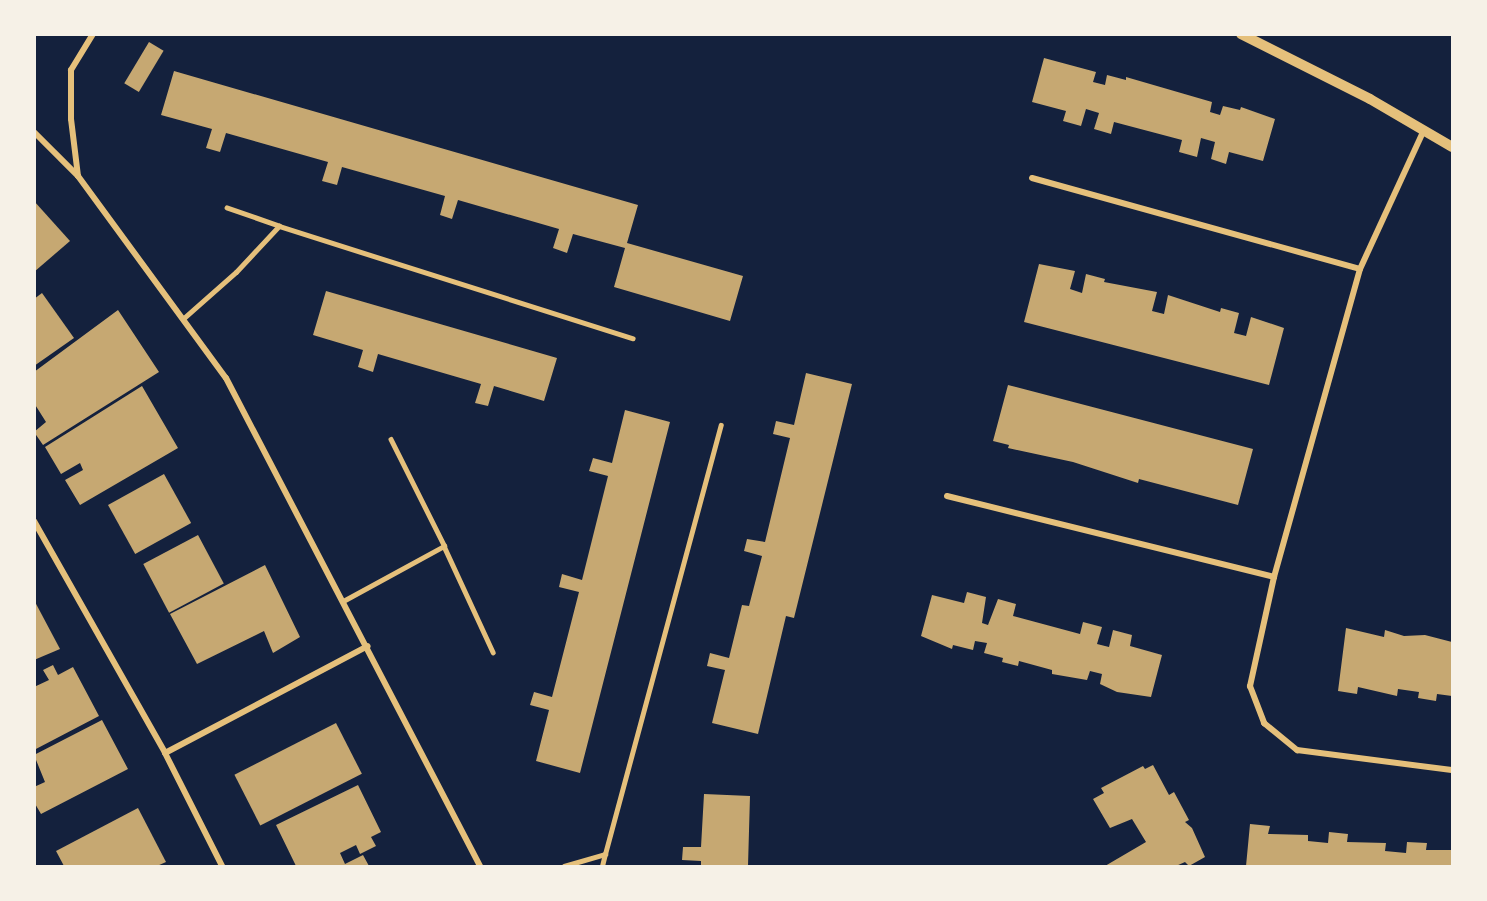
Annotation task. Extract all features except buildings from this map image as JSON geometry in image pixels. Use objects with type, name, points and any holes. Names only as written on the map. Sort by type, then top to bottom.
[{"type":"street","points":[[78,176],[71,119],[71,70],[93,34]]},
{"type":"street","points":[[1241,34],[1370,99],[1452,147]]},
{"type":"street","points":[[34,132],[78,176],[226,378],[345,600],[480,867]]},
{"type":"street","points":[[1423,132],[1360,269],[1274,577],[1250,686],[1264,723],[1297,750],[1452,770]]},
{"type":"street","points":[[1032,177],[1360,269]]},
{"type":"street","points":[[947,496],[1274,577]]},
{"type":"street","points":[[34,521],[165,753],[222,867]]},
{"type":"street","points":[[165,753],[368,646]]},
{"type":"lane","points":[[226,208],[633,338]]},
{"type":"lane","points":[[184,318],[236,272],[279,226]]},
{"type":"lane","points":[[602,867],[721,425]]},
{"type":"lane","points":[[391,440],[444,546],[493,652]]},
{"type":"lane","points":[[345,600],[444,546]]},
{"type":"lane","points":[[564,867],[605,854]]}]
